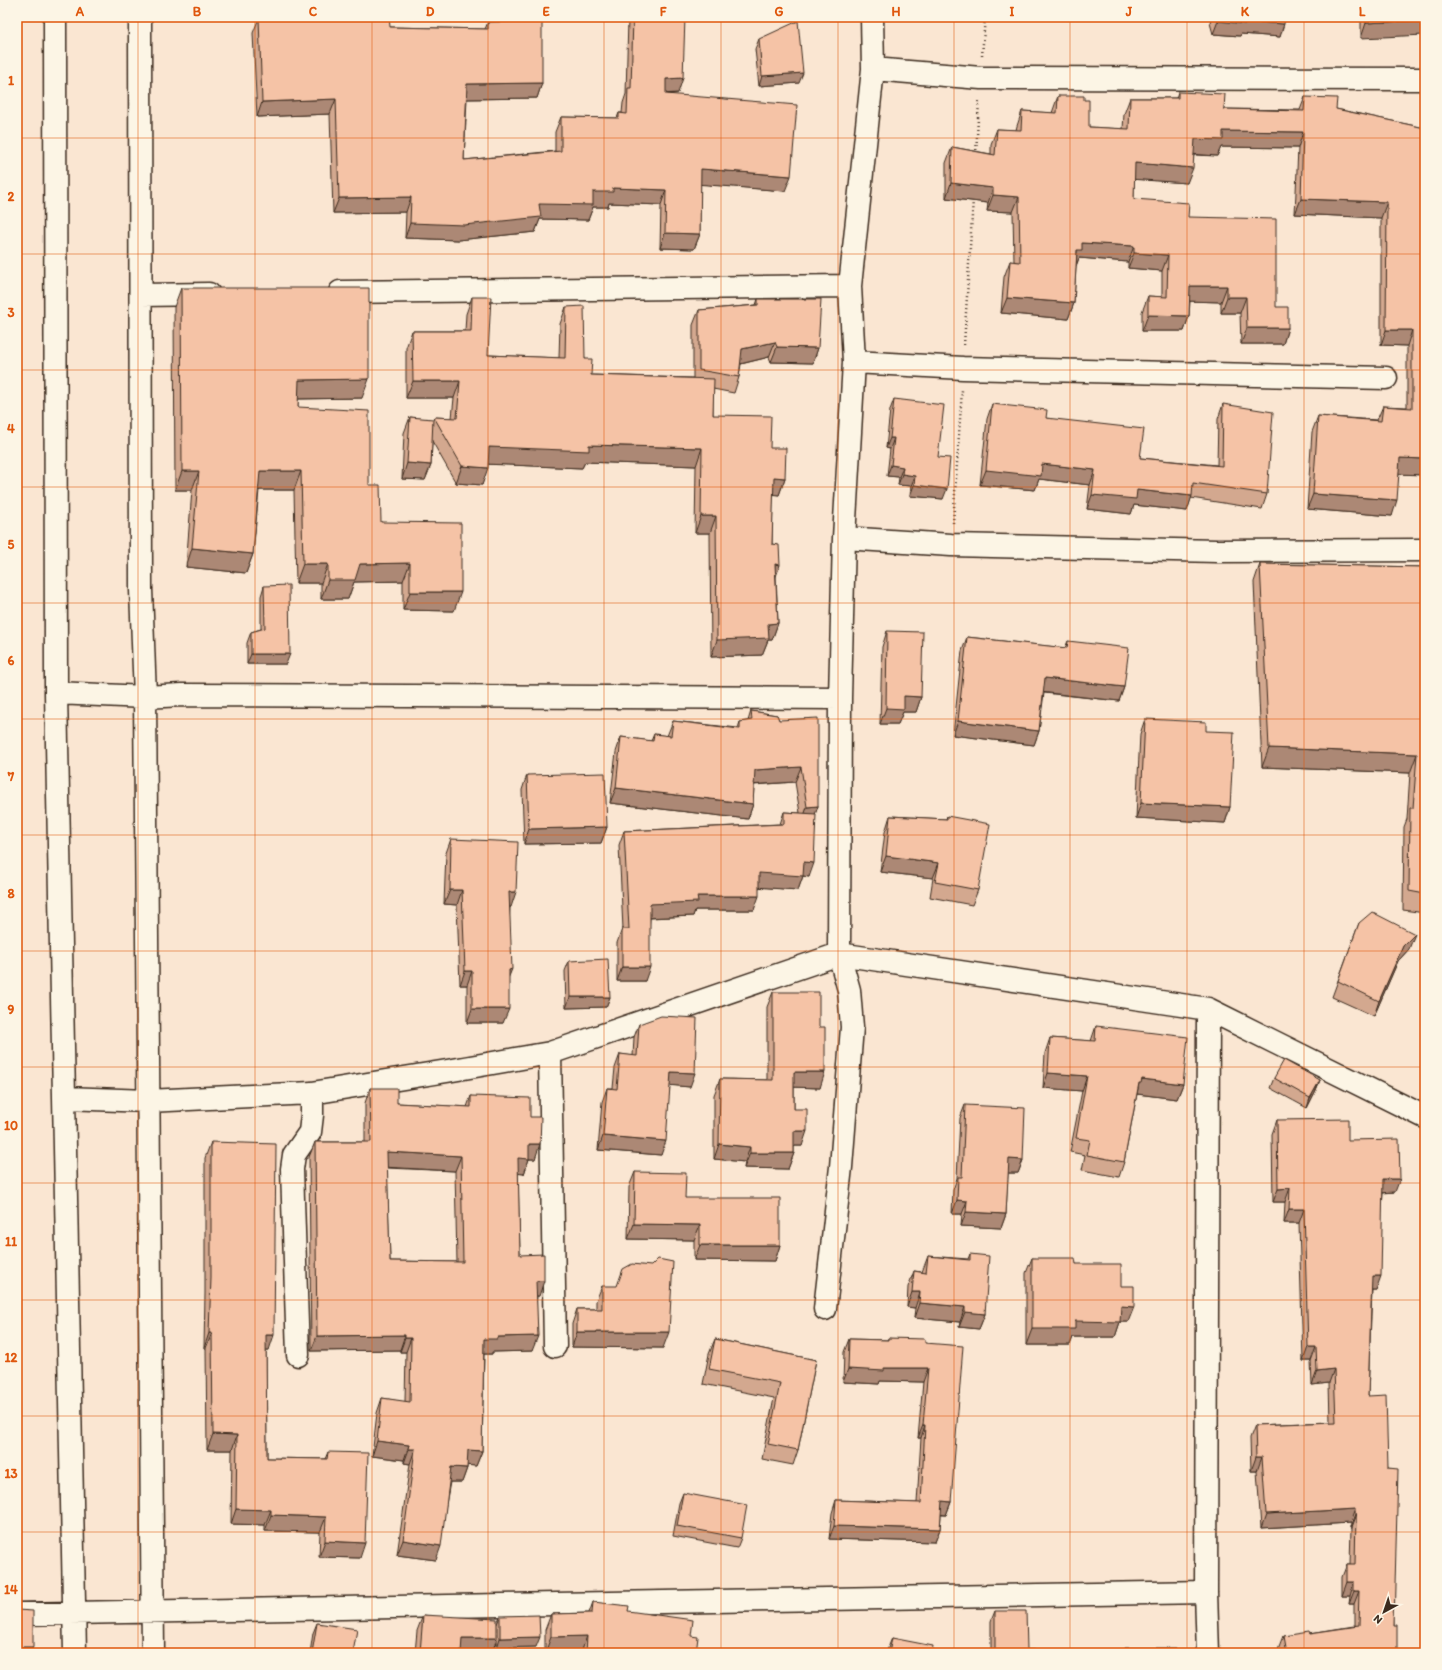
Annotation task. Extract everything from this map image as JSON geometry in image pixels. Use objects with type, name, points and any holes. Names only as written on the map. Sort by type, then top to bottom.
[{"type":"street","points":[[56,17],[56,693],[75,1653]]},
{"type":"street","points":[[140,17],[141,581],[145,697],[153,1653]]},
{"type":"street","points":[[825,1309],[841,1167],[852,1027],[849,990],[839,954],[840,698],[844,538],[854,362],[850,286],[873,69],[872,17]]},
{"type":"street","points":[[873,69],[981,78],[1425,79]]},
{"type":"street","points":[[316,293],[850,286]]},
{"type":"street","points":[[141,295],[229,294]]},
{"type":"street","points":[[854,362],[963,368],[1386,378]]},
{"type":"street","points":[[844,538],[951,545],[1217,551],[1425,550]]},
{"type":"street","points":[[56,693],[145,697],[190,695],[840,698]]},
{"type":"street","points":[[65,1098],[148,1101],[312,1093],[550,1053],[839,954],[1208,1009],[1425,1117]]},
{"type":"street","points":[[1208,1009],[1206,1592],[1208,1653]]},
{"type":"street","points":[[550,1053],[555,1346]]},
{"type":"street","points":[[298,1355],[292,1169],[294,1155],[310,1132],[312,1093]]},
{"type":"street","points":[[17,1614],[152,1610],[1206,1592]]},
{"type":"path","points":[[976,156],[985,17]]},
{"type":"path","points":[[951,545],[974,196]]},
{"type":"building","points":[[389,17],[390,27],[488,29],[488,22],[542,21],[542,83],[467,84],[464,160],[561,151],[561,117],[619,118],[619,113],[627,114],[628,88],[631,88],[633,17],[685,17],[683,78],[666,79],[666,94],[797,105],[791,176],[701,169],[700,234],[665,233],[666,190],[613,188],[613,192],[593,192],[593,205],[539,204],[541,217],[464,225],[410,223],[411,197],[339,198],[336,99],[262,102],[259,18]]},
{"type":"building","points":[[1217,17],[1285,17],[1284,24],[1245,21],[1245,24],[1218,21]]},
{"type":"building","points":[[1366,17],[1425,17],[1425,20],[1366,23]]},
{"type":"building","points":[[798,21],[803,73],[762,76],[759,39]]},
{"type":"building","points":[[1178,92],[1225,94],[1224,109],[1304,111],[1305,97],[1337,98],[1336,109],[1425,128],[1425,459],[1400,458],[1397,500],[1313,494],[1318,416],[1381,421],[1383,406],[1412,408],[1412,330],[1386,330],[1387,202],[1301,199],[1303,132],[1223,131],[1223,140],[1195,139],[1193,168],[1135,163],[1134,199],[1189,203],[1188,217],[1276,219],[1276,307],[1288,307],[1288,328],[1247,328],[1246,297],[1227,297],[1227,286],[1190,286],[1189,316],[1148,315],[1148,296],[1167,297],[1168,255],[1134,253],[1134,246],[1082,243],[1082,250],[1077,250],[1074,303],[1007,298],[1010,261],[1020,262],[1019,197],[993,195],[993,188],[951,183],[952,147],[995,155],[997,129],[1021,130],[1022,111],[1057,113],[1058,96],[1084,96],[1084,100],[1089,100],[1089,127],[1129,129],[1130,98],[1178,98]]},
{"type":"building","points":[[181,288],[369,288],[369,379],[299,380],[298,407],[369,411],[369,485],[380,485],[381,522],[461,523],[461,592],[410,592],[410,563],[360,564],[355,580],[328,580],[328,564],[303,564],[301,471],[260,471],[253,554],[192,548],[199,471],[182,471]]},
{"type":"building","points":[[472,297],[491,297],[488,355],[565,358],[566,307],[584,306],[585,359],[592,359],[591,375],[714,379],[713,415],[771,416],[770,448],[786,448],[785,478],[774,477],[772,544],[779,545],[780,565],[775,564],[778,623],[768,624],[769,638],[717,640],[716,516],[701,516],[702,448],[589,445],[589,451],[489,447],[488,468],[462,466],[434,417],[457,418],[460,381],[413,381],[412,331],[471,331]]},
{"type":"building","points":[[758,299],[821,299],[818,348],[777,347],[775,342],[742,349],[739,377],[699,370],[699,310],[758,305]]},
{"type":"building","points":[[894,399],[944,405],[938,457],[950,458],[947,489],[914,485],[915,476],[902,474],[903,467],[891,465],[894,438],[890,438]]},
{"type":"building","points":[[992,404],[1047,410],[1046,418],[1144,429],[1140,458],[1222,466],[1223,404],[1273,412],[1267,494],[1193,483],[1192,496],[1137,490],[1136,499],[1092,495],[1095,470],[1042,464],[1041,476],[986,470]]},
{"type":"building","points":[[410,417],[433,419],[431,465],[407,463]]},
{"type":"building","points":[[1260,564],[1425,567],[1425,894],[1409,891],[1410,808],[1413,808],[1417,754],[1269,748]]},
{"type":"building","points":[[289,585],[290,654],[251,654],[251,632],[265,628],[264,586]]},
{"type":"building","points":[[887,631],[923,632],[921,697],[904,696],[904,709],[886,708]]},
{"type":"building","points":[[967,637],[1067,648],[1068,641],[1129,648],[1124,687],[1045,678],[1039,731],[958,721]]},
{"type":"building","points":[[751,711],[777,715],[779,720],[818,718],[818,806],[807,807],[801,767],[755,770],[753,804],[616,788],[621,737],[653,741],[654,734],[671,736],[673,721],[740,729],[740,722],[752,720]]},
{"type":"building","points":[[1145,719],[1206,722],[1206,731],[1234,732],[1230,807],[1141,803]]},
{"type":"building","points":[[605,773],[607,827],[529,829],[527,775]]},
{"type":"building","points":[[784,812],[816,814],[814,863],[804,862],[803,876],[759,873],[759,896],[697,896],[698,902],[650,904],[650,967],[622,967],[622,929],[629,929],[624,831],[784,824]]},
{"type":"building","points":[[890,816],[947,819],[947,816],[990,824],[978,890],[935,882],[939,863],[886,856]]},
{"type":"building","points":[[451,839],[518,842],[516,892],[509,892],[512,969],[509,970],[509,1009],[472,1009],[472,971],[465,971],[462,890],[450,890]]},
{"type":"building","points":[[1372,912],[1415,934],[1403,946],[1379,1001],[1338,981],[1359,923]]},
{"type":"building","points":[[608,959],[610,997],[570,997],[569,961]]},
{"type":"building","points":[[773,992],[819,992],[819,1027],[825,1027],[825,1072],[794,1072],[794,1109],[807,1109],[807,1131],[794,1131],[794,1153],[750,1153],[750,1147],[719,1144],[720,1079],[773,1080]]},
{"type":"building","points":[[661,1016],[697,1018],[695,1073],[671,1072],[666,1141],[603,1136],[607,1088],[617,1089],[620,1054],[637,1056],[639,1024]]},
{"type":"building","points":[[1096,1026],[1188,1037],[1183,1084],[1142,1079],[1141,1083],[1139,1083],[1124,1162],[1087,1155],[1090,1140],[1076,1138],[1087,1076],[1048,1073],[1050,1038],[1095,1041]]},
{"type":"building","points":[[1284,1060],[1320,1080],[1310,1098],[1274,1078]]},
{"type":"building","points":[[370,1088],[397,1088],[397,1103],[471,1107],[471,1096],[530,1098],[530,1117],[541,1117],[540,1144],[529,1144],[529,1159],[518,1158],[520,1255],[544,1254],[544,1281],[536,1281],[538,1336],[497,1337],[497,1339],[484,1339],[482,1451],[468,1450],[467,1468],[451,1467],[441,1546],[403,1540],[415,1449],[409,1449],[409,1445],[377,1441],[382,1398],[410,1402],[411,1338],[405,1338],[405,1335],[317,1336],[315,1142],[371,1142]],"holes":[[[387,1152],[461,1156],[463,1262],[390,1261]]]},
{"type":"building","points":[[965,1105],[1025,1108],[1023,1160],[1009,1159],[1006,1214],[966,1212],[967,1201],[957,1200],[958,1177],[962,1177]]},
{"type":"building","points":[[1348,1119],[1348,1140],[1399,1139],[1400,1179],[1383,1179],[1381,1276],[1372,1276],[1368,1396],[1386,1395],[1388,1468],[1398,1469],[1394,1625],[1397,1625],[1397,1653],[1286,1653],[1283,1636],[1309,1632],[1310,1634],[1358,1627],[1359,1591],[1354,1591],[1354,1582],[1347,1582],[1347,1564],[1355,1564],[1355,1509],[1266,1514],[1262,1457],[1256,1457],[1255,1425],[1336,1422],[1334,1369],[1317,1371],[1316,1347],[1308,1347],[1304,1209],[1289,1209],[1290,1188],[1278,1189],[1277,1120]]},
{"type":"building","points":[[211,1142],[276,1144],[274,1335],[266,1335],[267,1458],[327,1459],[328,1452],[368,1453],[365,1543],[325,1541],[326,1517],[271,1515],[271,1510],[236,1509],[237,1435],[213,1434],[212,1333],[209,1333],[211,1278]]},
{"type":"building","points":[[635,1172],[686,1173],[685,1198],[780,1198],[780,1245],[700,1245],[700,1225],[634,1224]]},
{"type":"building","points":[[970,1254],[989,1256],[985,1314],[965,1312],[965,1307],[919,1303],[920,1292],[912,1292],[914,1271],[926,1273],[928,1256],[970,1260]]},
{"type":"building","points":[[1032,1258],[1075,1258],[1076,1264],[1121,1264],[1121,1286],[1134,1286],[1134,1307],[1121,1306],[1120,1322],[1075,1321],[1075,1329],[1032,1329]]},
{"type":"building","points":[[658,1259],[673,1262],[669,1332],[577,1332],[577,1309],[602,1309],[602,1286],[617,1286],[623,1269],[632,1264],[651,1266]]},
{"type":"building","points":[[888,1338],[925,1339],[925,1343],[963,1346],[951,1502],[942,1501],[940,1529],[834,1526],[836,1500],[921,1503],[925,1425],[923,1425],[928,1368],[884,1368],[884,1371],[848,1369],[849,1339],[888,1340]]},
{"type":"building","points":[[715,1339],[816,1360],[798,1450],[768,1444],[780,1383],[709,1369]]},
{"type":"building","points":[[683,1493],[747,1505],[741,1538],[677,1526]]},
{"type":"building","points":[[593,1602],[629,1606],[628,1611],[693,1620],[691,1636],[698,1637],[696,1653],[586,1653],[587,1636],[551,1637],[551,1614],[592,1613]]},
{"type":"building","points":[[17,1610],[33,1611],[33,1647],[17,1647]]},
{"type":"building","points":[[995,1611],[1026,1611],[1027,1650],[1035,1650],[1035,1653],[983,1653],[983,1651],[995,1650]]},
{"type":"building","points":[[423,1615],[497,1619],[497,1638],[462,1638],[461,1653],[420,1653]]},
{"type":"building","points":[[539,1615],[540,1637],[500,1638],[500,1616]]},
{"type":"building","points":[[317,1623],[357,1629],[353,1653],[312,1653]]},
{"type":"building","points":[[892,1638],[933,1646],[932,1653],[889,1653]]},
{"type":"building","points":[[1125,1648],[1176,1648],[1176,1653],[1125,1653]]}]
